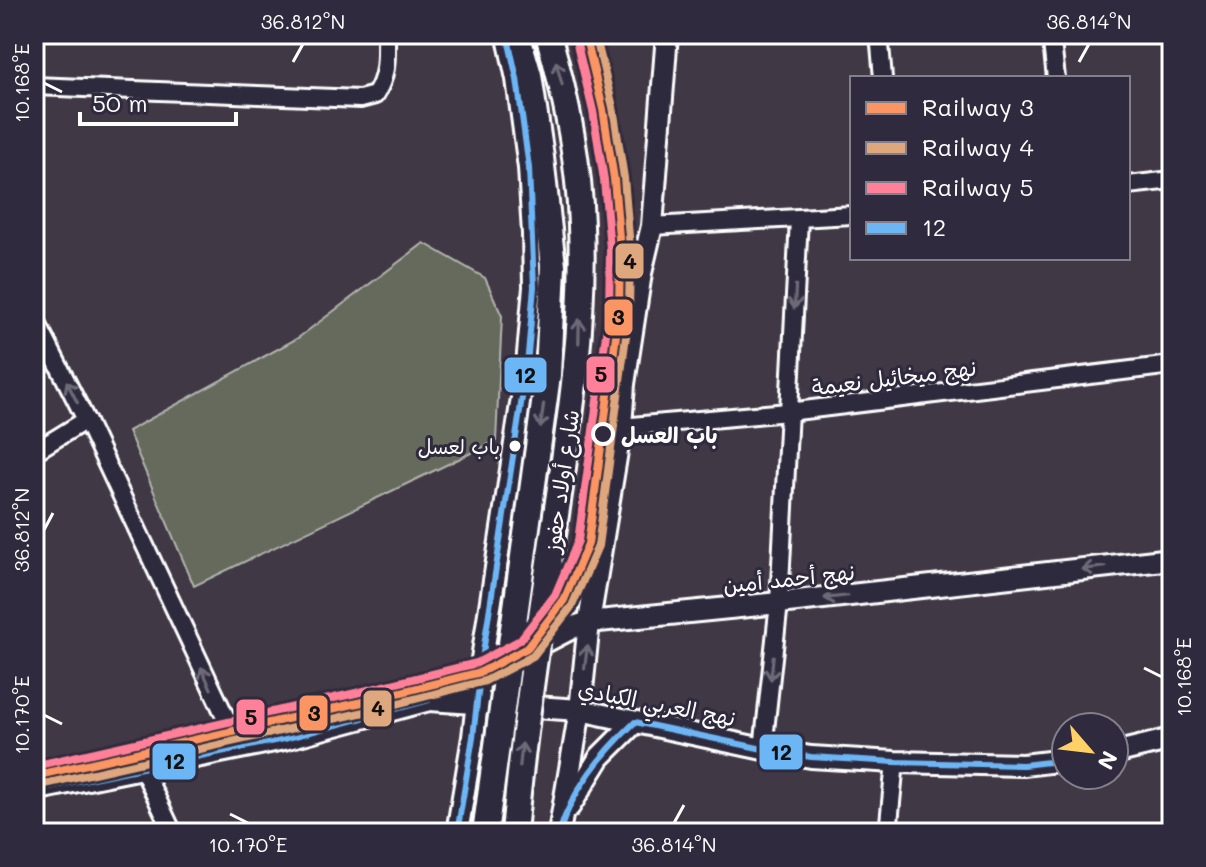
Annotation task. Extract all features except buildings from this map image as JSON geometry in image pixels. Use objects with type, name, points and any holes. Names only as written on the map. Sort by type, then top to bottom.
[{"type":"main road","name":"شارع أولاد حفوز","points":[[485,833],[548,375],[553,281],[541,157],[529,75],[517,34]]},
{"type":"main road","name":"شارع أولاد حفوز","points":[[514,833],[522,747],[579,350],[581,226],[578,184],[561,81],[548,34]]},
{"type":"street","points":[[34,86],[360,99],[375,95],[382,84],[386,68],[386,34]]},
{"type":"street","points":[[457,833],[527,365],[534,287],[529,168],[517,79],[507,34]]},
{"type":"street","points":[[561,825],[580,710],[589,622],[621,427],[624,384],[641,273],[652,226],[667,34]]},
{"type":"street","points":[[879,34],[883,76]]},
{"type":"street","points":[[1051,34],[1056,76]]},
{"type":"street","points":[[1130,185],[1172,180]]},
{"type":"street","points":[[652,226],[850,215]]},
{"type":"street","points":[[763,749],[779,603],[799,219]]},
{"type":"street","points":[[34,317],[86,420],[240,748]]},
{"type":"street","name":"نهج ميخائيل نعيمة","points":[[621,427],[788,412],[1172,365]]},
{"type":"street","points":[[34,452],[86,420]]},
{"type":"street","name":"نهج أحمد أمين","points":[[429,700],[589,622],[1172,559]]},
{"type":"street","points":[[34,790],[284,739],[429,700]]},
{"type":"street","name":"نهج العربي الكبادي","points":[[429,700],[580,710],[811,757],[1023,765],[1050,762]]},
{"type":"street","points":[[561,825],[600,757],[635,722]]},
{"type":"street","points":[[1130,749],[1172,739]]},
{"type":"street","points":[[888,833],[895,762]]},
{"type":"street","points":[[142,767],[173,833]]},
{"type":"green space","points":[[424,243],[485,278],[502,316],[496,441],[194,586],[128,431],[298,338]]},
{"type":"rail line","name":"3","points":[[34,776],[481,672],[527,648],[564,600],[588,544],[619,313],[620,249],[614,179],[603,109],[585,34]]},
{"type":"rail line","name":"4","points":[[36,786],[360,713],[485,681],[533,656],[572,606],[598,546],[629,313],[630,248],[624,178],[613,107],[595,34]]},
{"type":"rail line","name":"5","points":[[34,766],[477,663],[520,640],[555,595],[578,541],[609,312],[610,249],[604,180],[593,111],[575,36]]},
{"type":"transit line","name":"12","points":[[457,833],[527,365],[534,287],[529,168],[517,79],[507,34]]},
{"type":"transit line","name":"12","points":[[34,790],[284,739],[429,700]]},
{"type":"transit line","name":"12","points":[[559,833],[580,787],[635,722],[811,757],[1023,765],[1050,762]]},
{"type":"place","name":"باب العسل","points":[[603,434]]},
{"type":"place","name":"باب لعسل","points":[[515,446]]}]
